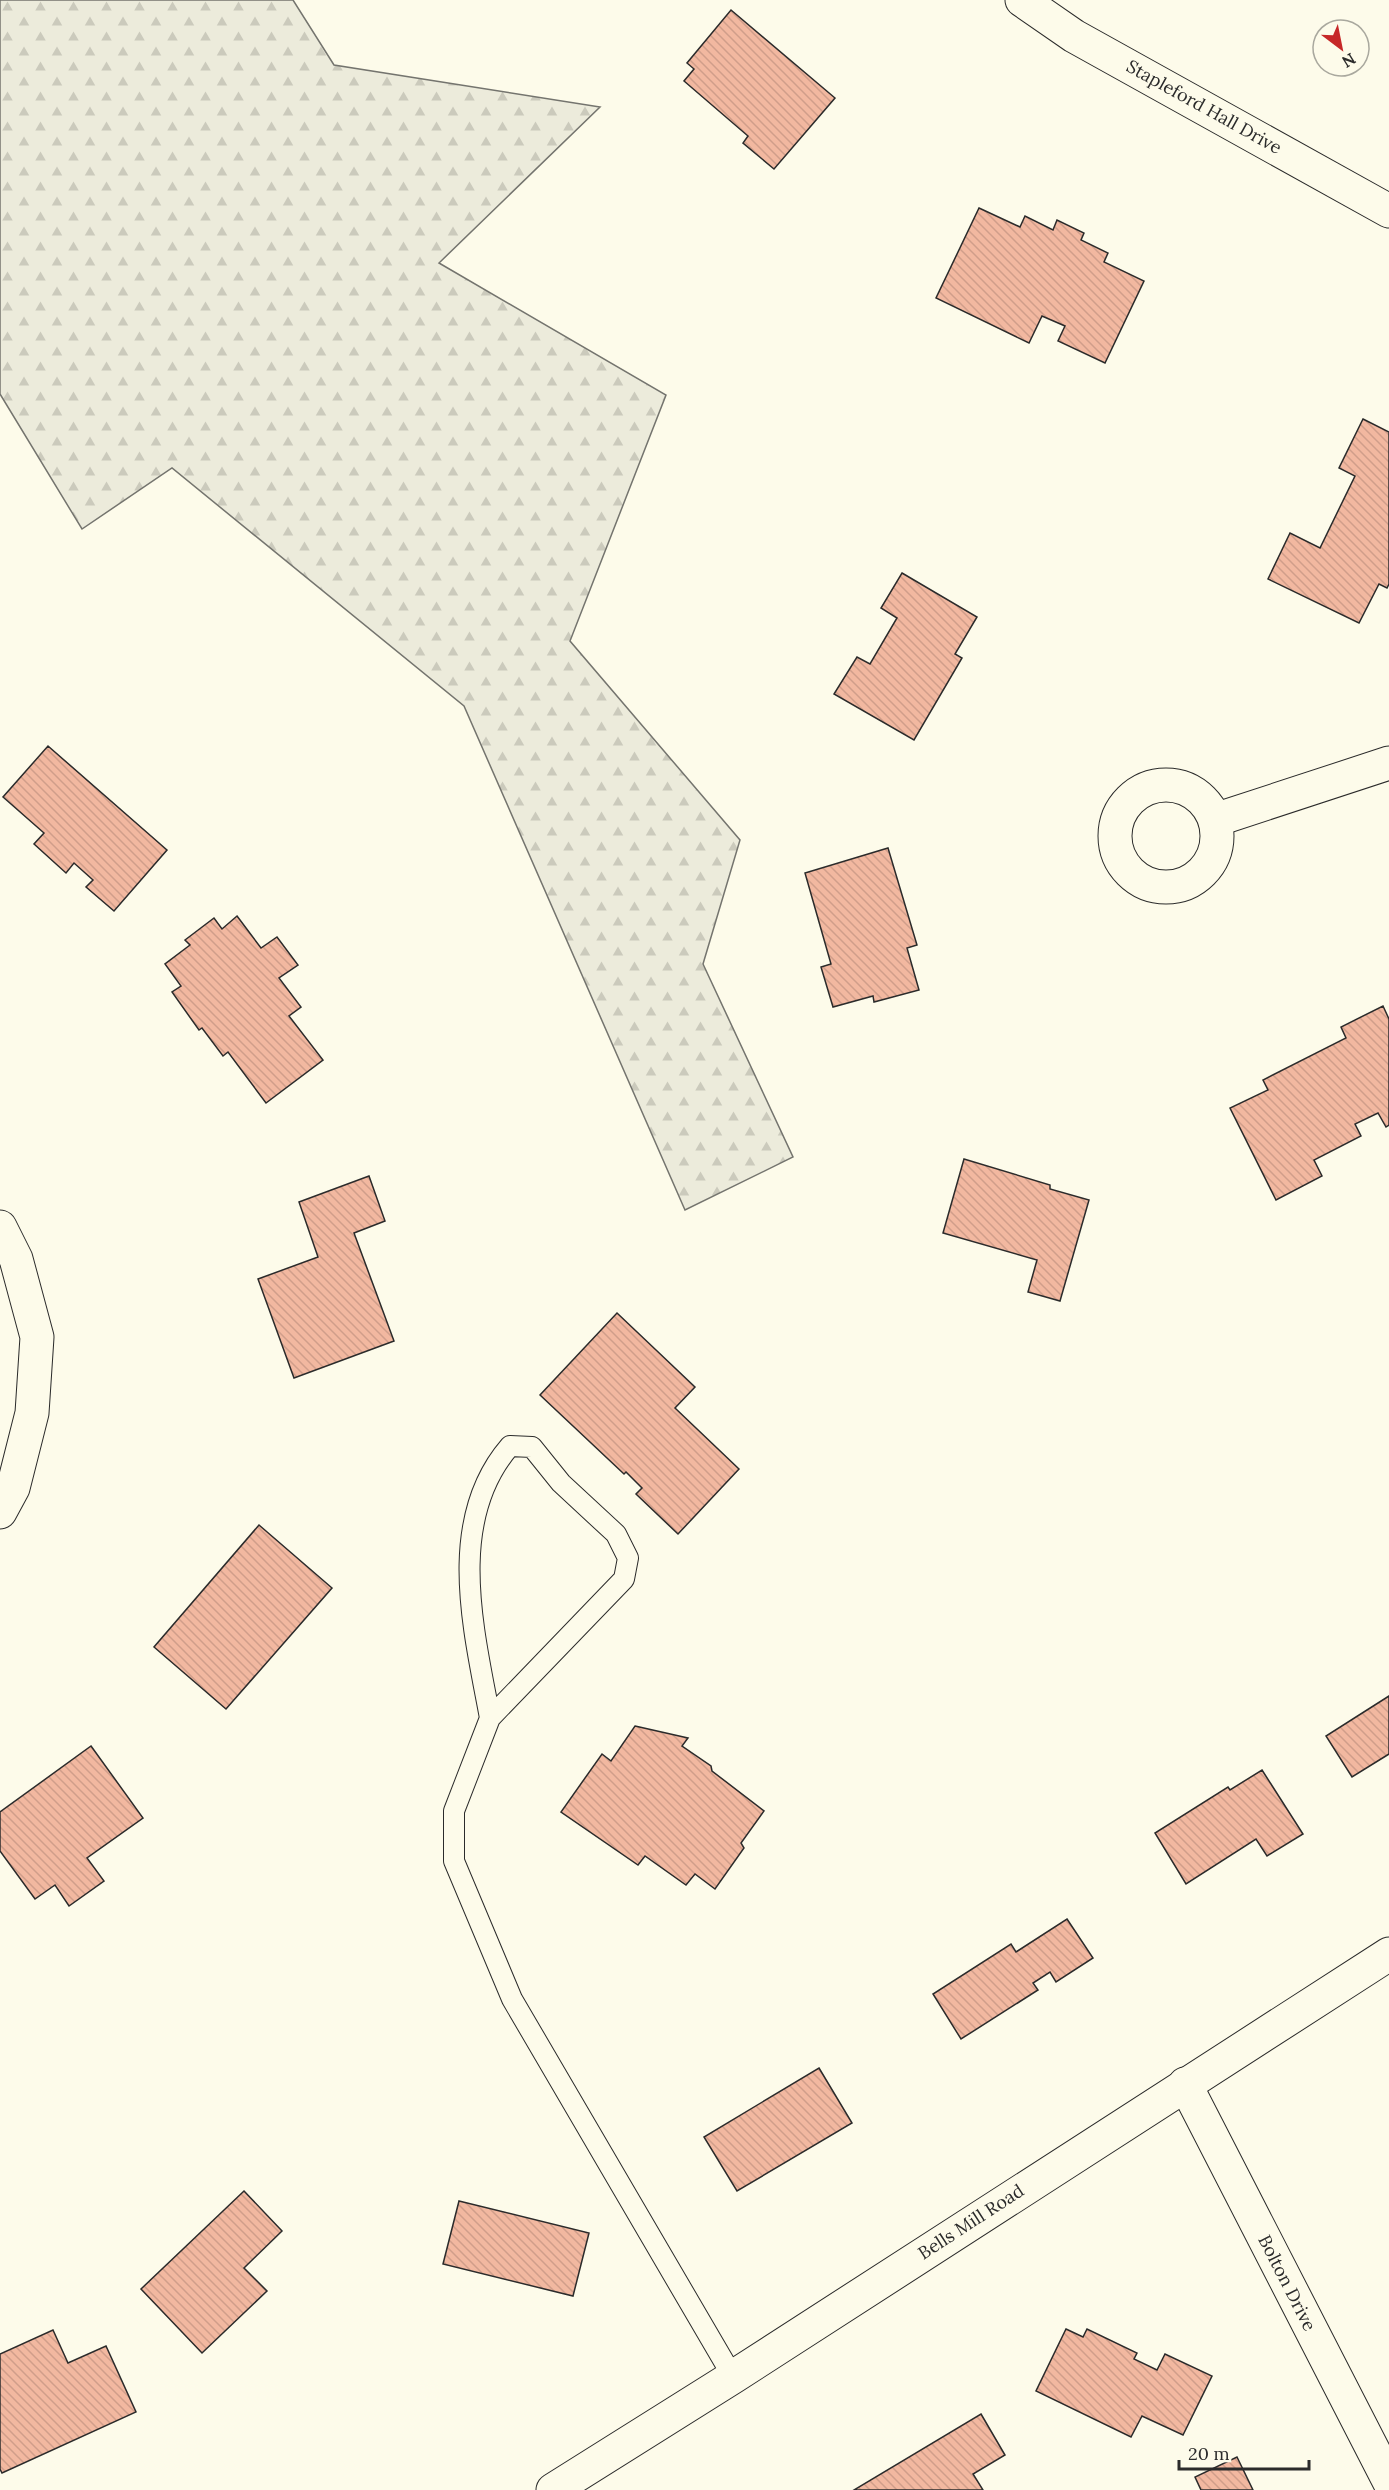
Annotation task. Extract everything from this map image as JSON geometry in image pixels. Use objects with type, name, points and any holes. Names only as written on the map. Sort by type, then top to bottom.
[{"type":"street","name":"Stapleford Hall Drive","points":[[1022,0],[1074,36],[1389,211]]},
{"type":"street","points":[[1215,820],[1389,763]]},
{"type":"street","points":[[0,1227],[16,1259],[37,1337],[32,1413],[13,1488],[0,1512]]},
{"type":"street","name":"Bells Mill Road","points":[[553,2490],[733,2377],[1389,1954]]},
{"type":"street","name":"Bolton Drive","points":[[1185,2084],[1389,2481]]},
{"type":"lane","points":[[490,1718],[473,1628],[469,1543],[482,1493],[495,1462],[510,1446],[532,1447],[561,1483],[616,1534],[628,1558],[624,1579],[490,1718],[454,1811],[454,1861],[512,1999],[733,2377]]},
{"type":"green space","points":[[0,0],[293,0],[334,65],[600,107],[439,263],[666,395],[570,641],[740,840],[703,964],[793,1157],[685,1210],[464,706],[172,468],[82,529],[0,394]]},
{"type":"building","points":[[731,10],[835,98],[774,169],[743,143],[748,136],[684,81],[694,69],[687,63]]},
{"type":"building","points":[[979,208],[1020,227],[1025,216],[1053,230],[1057,220],[1084,233],[1081,240],[1108,253],[1104,262],[1144,281],[1105,363],[1058,341],[1065,326],[1042,316],[1029,343],[936,298]]},
{"type":"building","points":[[1363,419],[1389,432],[1389,584],[1387,588],[1379,584],[1359,623],[1268,579],[1290,533],[1320,548],[1355,476],[1339,468]]},
{"type":"building","points":[[902,573],[977,617],[955,654],[962,658],[914,740],[834,694],[857,657],[870,664],[897,618],[881,608]]},
{"type":"building","points":[[48,746],[167,850],[114,911],[86,887],[93,880],[74,863],[66,873],[34,844],[44,833],[3,797]]},
{"type":"building","points":[[888,848],[917,945],[907,948],[919,990],[874,1002],[873,996],[833,1007],[821,967],[831,964],[805,873]]},
{"type":"building","points":[[237,916],[261,948],[277,937],[298,965],[279,978],[301,1007],[289,1016],[323,1060],[266,1103],[228,1052],[223,1056],[202,1028],[199,1030],[172,992],[181,986],[165,964],[190,945],[185,940],[214,918],[222,929]]},
{"type":"building","points":[[1383,1006],[1389,1019],[1389,1125],[1386,1127],[1378,1113],[1355,1124],[1361,1136],[1314,1160],[1322,1176],[1276,1200],[1230,1108],[1268,1090],[1263,1080],[1346,1038],[1341,1027]]},
{"type":"building","points":[[964,1159],[1050,1185],[1050,1189],[1089,1200],[1060,1301],[1028,1292],[1037,1260],[943,1233]]},
{"type":"building","points":[[369,1176],[385,1221],[354,1233],[394,1341],[294,1378],[258,1279],[318,1257],[299,1202]]},
{"type":"building","points":[[617,1313],[695,1387],[675,1408],[739,1469],[678,1534],[636,1494],[642,1488],[540,1395]]},
{"type":"building","points":[[259,1525],[332,1588],[226,1709],[154,1647]]},
{"type":"building","points":[[1389,1696],[1389,1754],[1352,1777],[1326,1736]]},
{"type":"building","points":[[635,1726],[688,1738],[682,1746],[711,1766],[712,1771],[764,1811],[741,1843],[744,1848],[715,1889],[695,1874],[686,1885],[645,1856],[638,1865],[561,1812],[602,1754],[611,1761]]},
{"type":"building","points":[[91,1746],[143,1818],[87,1858],[104,1881],[69,1906],[55,1885],[35,1899],[0,1851],[0,1812]]},
{"type":"building","points":[[1262,1770],[1303,1834],[1267,1856],[1256,1839],[1186,1884],[1155,1833],[1228,1787],[1230,1790]]},
{"type":"building","points":[[1067,1919],[1093,1958],[1056,1982],[1050,1972],[1033,1983],[1038,1990],[961,2039],[933,1994],[1011,1944],[1016,1952]]},
{"type":"building","points":[[819,2068],[852,2123],[737,2191],[704,2137]]},
{"type":"building","points":[[244,2191],[282,2231],[244,2268],[267,2291],[202,2353],[141,2289]]},
{"type":"building","points":[[459,2201],[589,2233],[573,2296],[443,2264]]},
{"type":"building","points":[[1066,2329],[1083,2337],[1087,2329],[1137,2353],[1134,2359],[1157,2370],[1165,2354],[1212,2376],[1183,2435],[1142,2416],[1131,2437],[1036,2391]]},
{"type":"building","points":[[53,2330],[68,2363],[106,2346],[136,2412],[2,2473],[0,2469],[0,2354]]},
{"type":"building","points":[[981,2414],[1005,2455],[973,2474],[983,2490],[854,2490]]},
{"type":"building","points":[[1237,2457],[1253,2490],[1201,2490],[1195,2477]]}]
